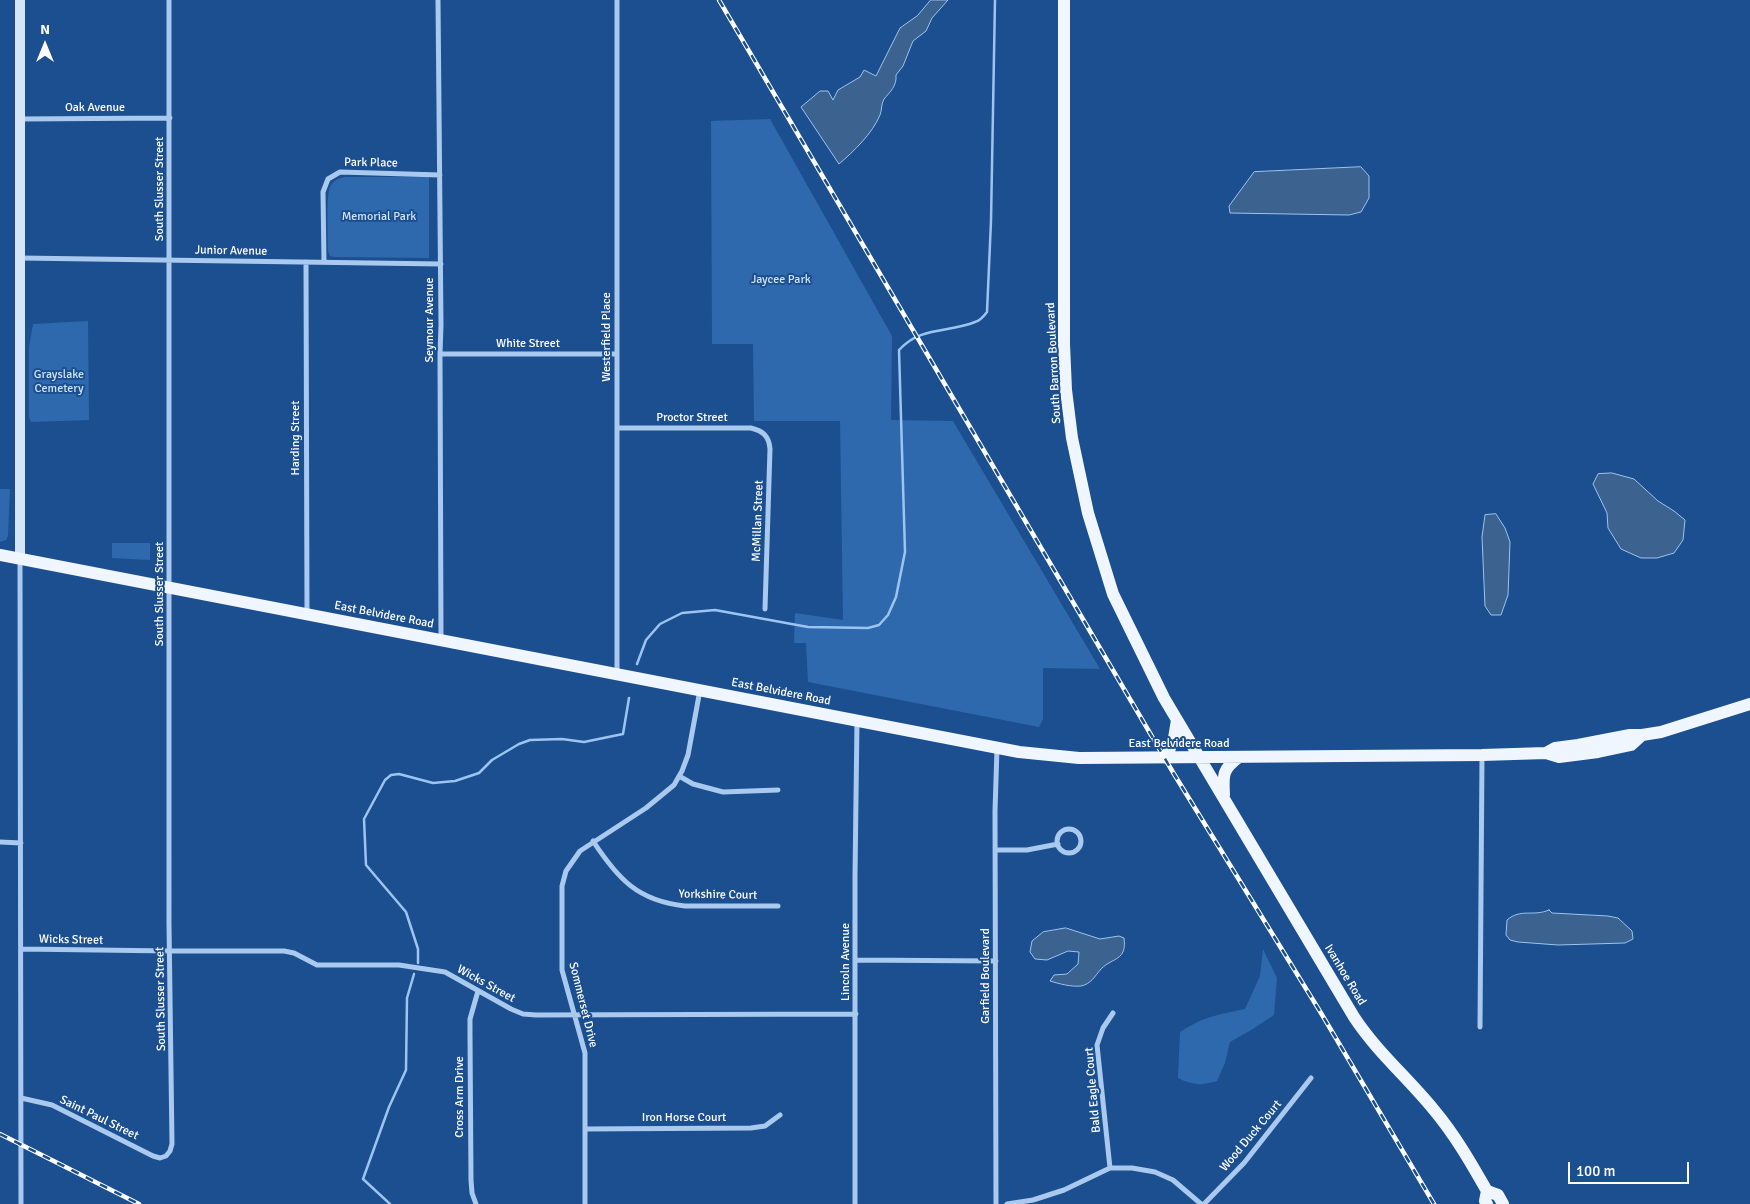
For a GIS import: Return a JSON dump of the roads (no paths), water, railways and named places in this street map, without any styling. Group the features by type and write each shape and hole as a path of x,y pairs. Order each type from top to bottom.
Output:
{"main road":[{"name":"South Barron Boulevard","path":"1064,0 1064,344 1066,390 1072,438 1088,513 1113,594 1164,698 1200,757"},
{"name":"East Belvidere Road","path":"0,555 997,748 1079,758 1482,755 1546,752 1555,748 1630,735 1642,735 1687,724 1750,704"},
{"path":"1166,758 1174,738 1177,720"},
{"name":"Ivanhoe Road","path":"1200,757 1361,1028 1428,1102 1458,1142 1488,1191 1498,1194 1503,1204"},
{"path":"1224,798 1223,776 1230,763 1238,757"},
{"path":"1487,1204 1485,1201 1488,1191"}],"street":[{"path":"20,0 21,1204"},
{"name":"South Slusser Street","path":"138,1148 160,1158 166,1156 172,1144 169,0"},
{"name":"Seymour Avenue","path":"438,0 441,264 441,640"},
{"name":"Westerfield Place","path":"617,0 617,674"},
{"name":"Oak Avenue","path":"20,119 170,118"},
{"name":"Park Place","path":"324,262 323,192 328,180 340,172 440,175"},
{"name":"Junior Avenue","path":"20,258 441,264"},
{"name":"Harding Street","path":"306,262 306,614"},
{"name":"White Street","path":"440,354 617,354"},
{"name":"Proctor Street","path":"617,428 751,428 766,434"},
{"name":"McMillan Street","path":"765,609 770,449 770,441 766,434"},
{"name":"Sommerset Drive","path":"586,1204 585,1053 562,970 562,886 566,871 580,851 662,797 674,785 688,755 700,690"},
{"name":"Lincoln Avenue","path":"855,1204 857,720"},
{"name":"Garfield Boulevard","path":"996,1204 995,850 997,748"},
{"path":"1480,1027 1482,755"},
{"path":"679,776 694,784 723,792 778,790"},
{"path":"1063,830 1075,830 1080,836 1081,843 1075,852 1065,852 1058,844 1058,836 1063,830"},
{"name":"Yorkshire Court","path":"593,841 610,867 621,879 655,900 685,906 778,906"},
{"path":"0,842 21,843"},
{"path":"995,850 1027,850 1058,844"},
{"name":"Wicks Street","path":"21,949 284,950 317,965 399,965 445,972 523,1014 856,1014"},
{"path":"856,960 996,961"},
{"name":"Cross Arm Drive","path":"476,1204 472,1193 471,1180 470,1018 478,991"},
{"name":"Bald Eagle Court","path":"1110,1168 1097,1045 1103,1028 1113,1013"},
{"name":"Wood Duck Court","path":"1203,1204 1244,1163 1311,1078"},
{"name":"Saint Paul Street","path":"21,1098 52,1105 138,1148"},
{"name":"Iron Horse Court","path":"585,1128 751,1128 765,1126 780,1115"},
{"path":"1007,1204 1033,1200 1064,1190 1110,1168 1132,1168 1155,1172 1173,1180 1203,1204"}],"waterway":[{"path":"637,664 646,640 660,624 682,613 715,610 808,627 868,628 879,625 888,615 896,597 905,552 899,350 916,337 977,321 987,312 991,221 995,0"},
{"path":"418,963 418,949 406,912 366,865 364,819 385,780 391,775 399,774 433,783 455,781 479,773 492,760 519,744 530,740 562,739 584,742 623,734 629,698"},
{"path":"390,1204 363,1179 389,1107 406,1070 407,998 414,974"}],"railway":[{"path":"719,0 1174,774 1321,1013 1434,1204"},
{"path":"0,1134 139,1204"}],"park label":[{"name":"Memorial Park","path":"379,217"},
{"name":"Jaycee Park","path":"781,280"},
{"name":"Grayslake Cemetery","path":"59,382"}]}
